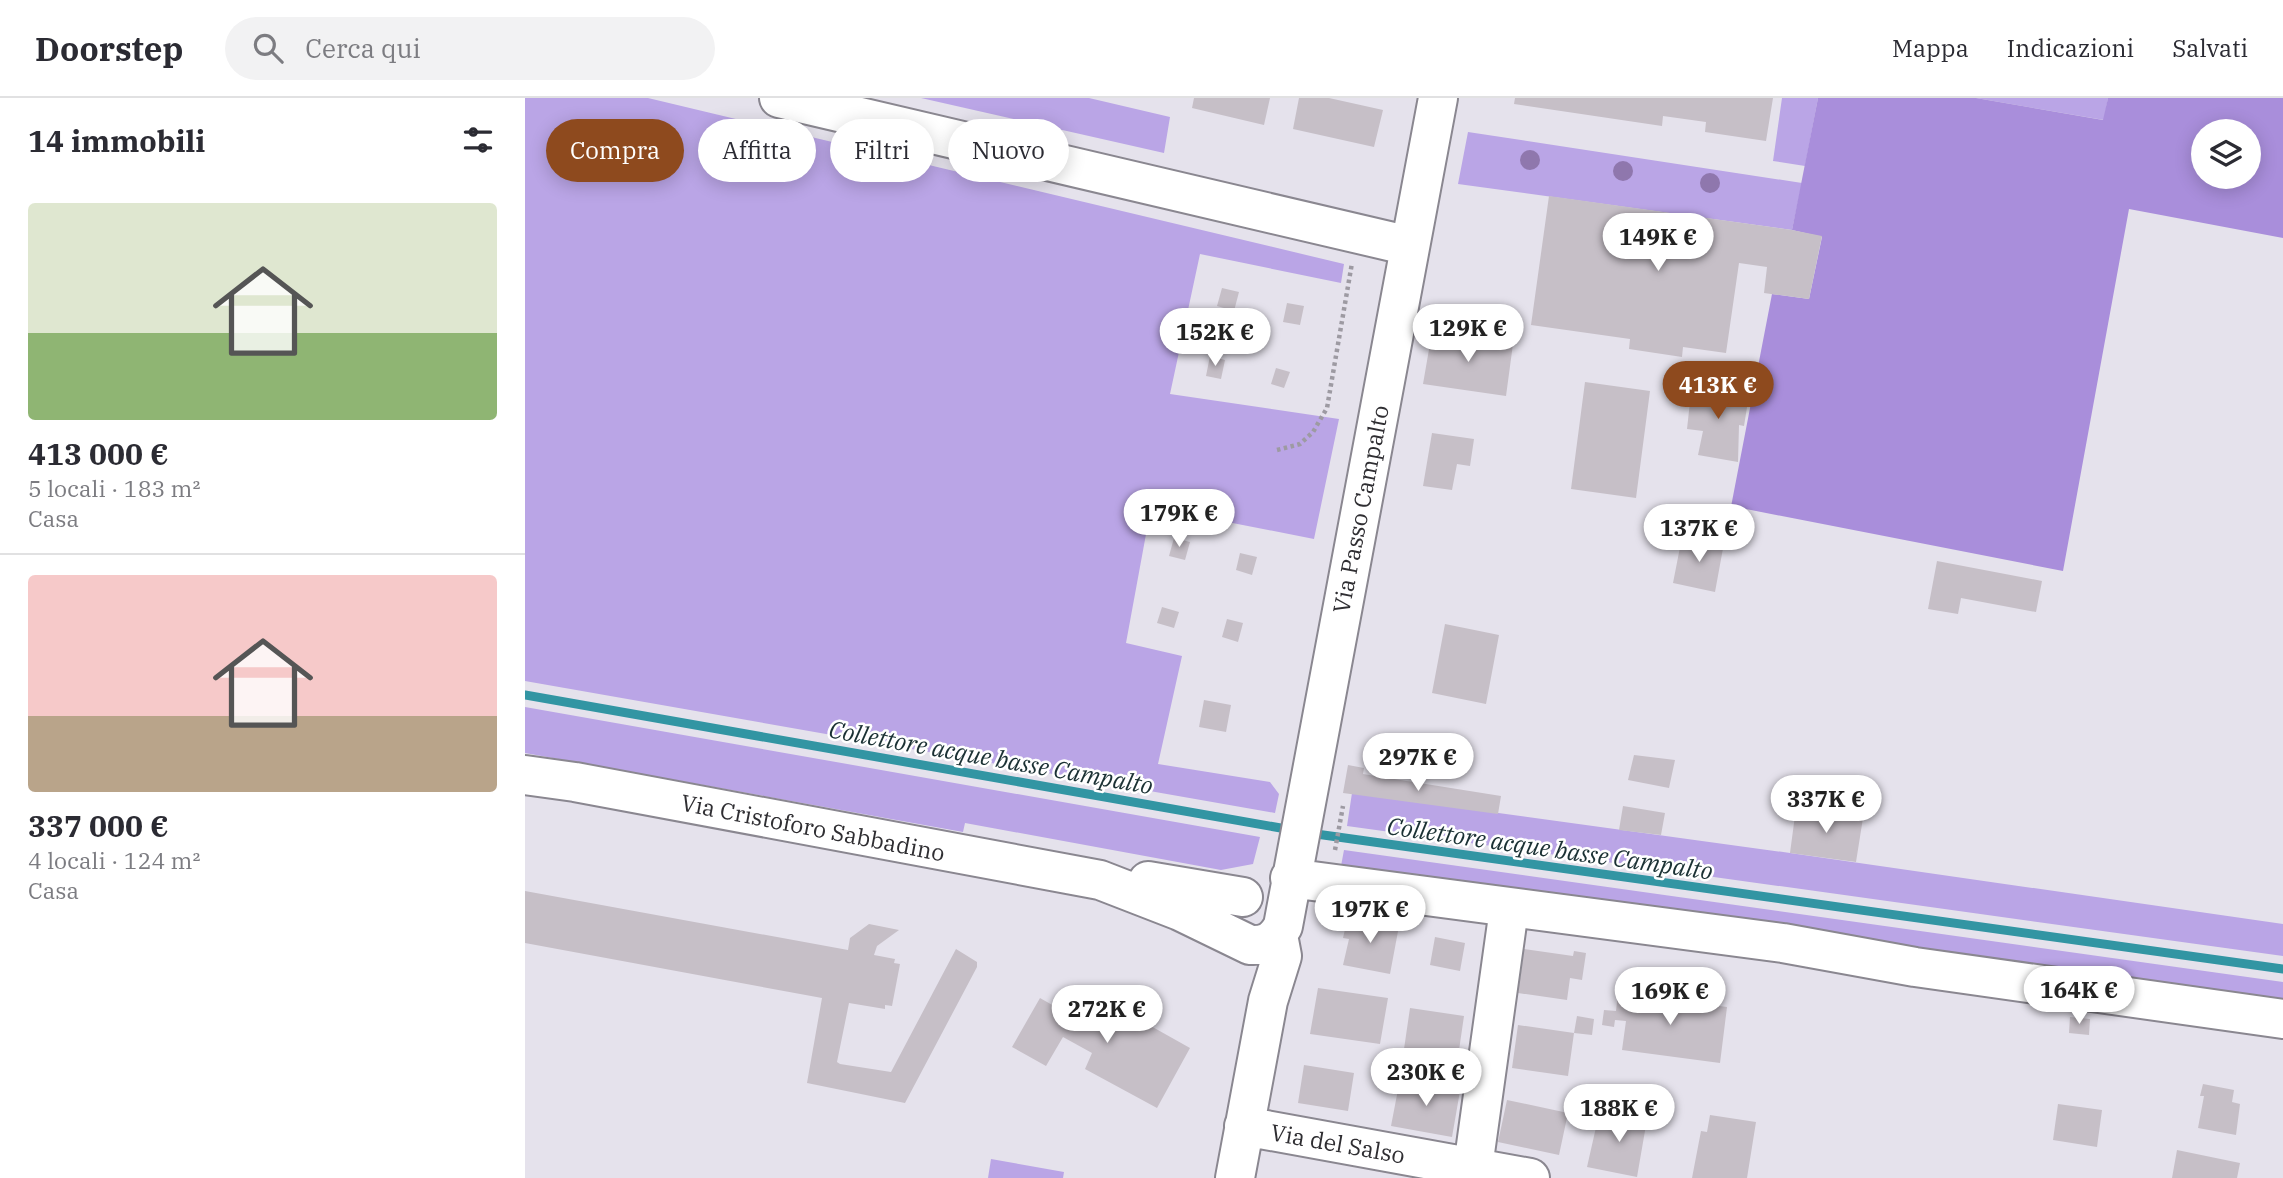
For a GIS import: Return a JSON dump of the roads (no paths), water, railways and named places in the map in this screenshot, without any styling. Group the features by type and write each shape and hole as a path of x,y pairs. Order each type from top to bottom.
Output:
{"street":[{"path":"779,98 1410,246"},
{"name":"Via Passo Campalto","path":"1235,1178 1268,1001 1282,956 1268,907 1305,800 1438,98"},
{"name":"Via Cristoforo Sabbadino","path":"525,775 1100,880 1126,877 1268,907 1509,909 1783,943 1915,967 2283,1019"},
{"path":"525,802 575,782"},
{"path":"1473,1167 1509,909"},
{"name":"Via del Salso","path":"1244,1126 1530,1178"}],"waterway":[{"name":"Collettore acque basse Campalto","path":"525,695 1292,830"},
{"name":"Collettore acque basse Campalto","path":"1309,833 2283,969"}]}
